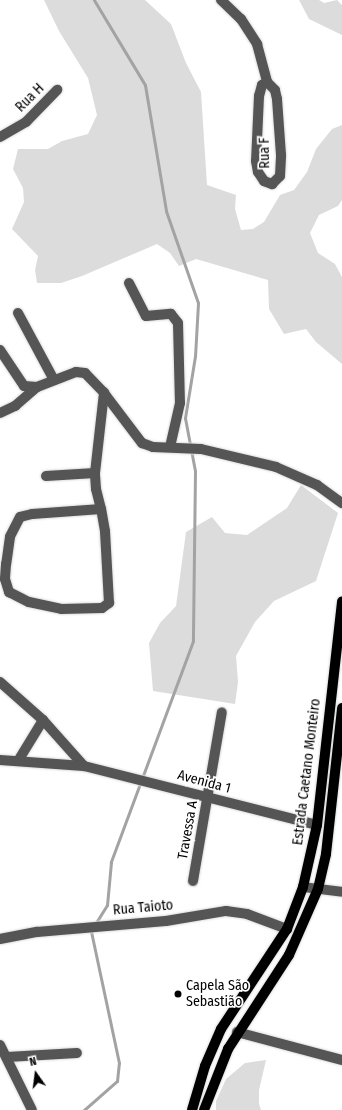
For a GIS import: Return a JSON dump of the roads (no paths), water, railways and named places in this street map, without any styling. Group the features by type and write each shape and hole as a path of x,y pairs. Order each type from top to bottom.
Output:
{"main road":[{"name":"Estrada Caetano Monteiro","path":"192,1110 205,1066 221,1029 287,929 303,887 317,825 342,601"},
{"name":"Estrada Caetano Monteiro","path":"204,1110 237,1032 289,954 318,889 326,854 342,708"}],"street":[{"name":"Rua F","path":"221,0 241,19 257,44 267,82 271,84 276,94 281,155 280,176 272,184 264,181 258,172 256,161 259,96 262,85 267,82"},
{"name":"Rua H","path":"0,137 26,122 57,90"},
{"path":"129,283 146,316 171,314 178,323 180,403 170,447"},
{"path":"18,313 54,380"},
{"path":"0,350 24,386 37,387"},
{"path":"0,413 15,406 37,387 76,372 85,373 104,393 142,443 202,449 276,467 316,485 342,503"},
{"path":"101,509 32,514 20,517 10,537 6,564 4,579 9,592 29,602 61,609 86,610 107,606 109,603 109,576 101,509 96,489 95,473 104,393"},
{"path":"46,476 95,473"},
{"path":"0,682 43,720 84,766"},
{"name":"Travessa A","path":"193,881 222,712"},
{"path":"18,760 43,720"},
{"name":"Avenida 1","path":"0,760 18,760 84,766 158,783 208,798 317,825"},
{"path":"303,887 342,892"},
{"name":"Rua Taioto","path":"0,939 37,932 166,921 226,912 247,914 287,929"},
{"path":"237,1032 342,1060"},
{"path":"0,1045 32,1110"},
{"path":"6,1057 76,1053"}],"waterway":[{"path":"94,0 145,85 166,211 198,303 195,356 185,418 195,471 193,641 111,862 107,905 95,924"},
{"path":"84,1110 117,1081 119,1063 91,931"}],"place":[{"name":"Capela São Sebastião","path":"178,994"}]}
